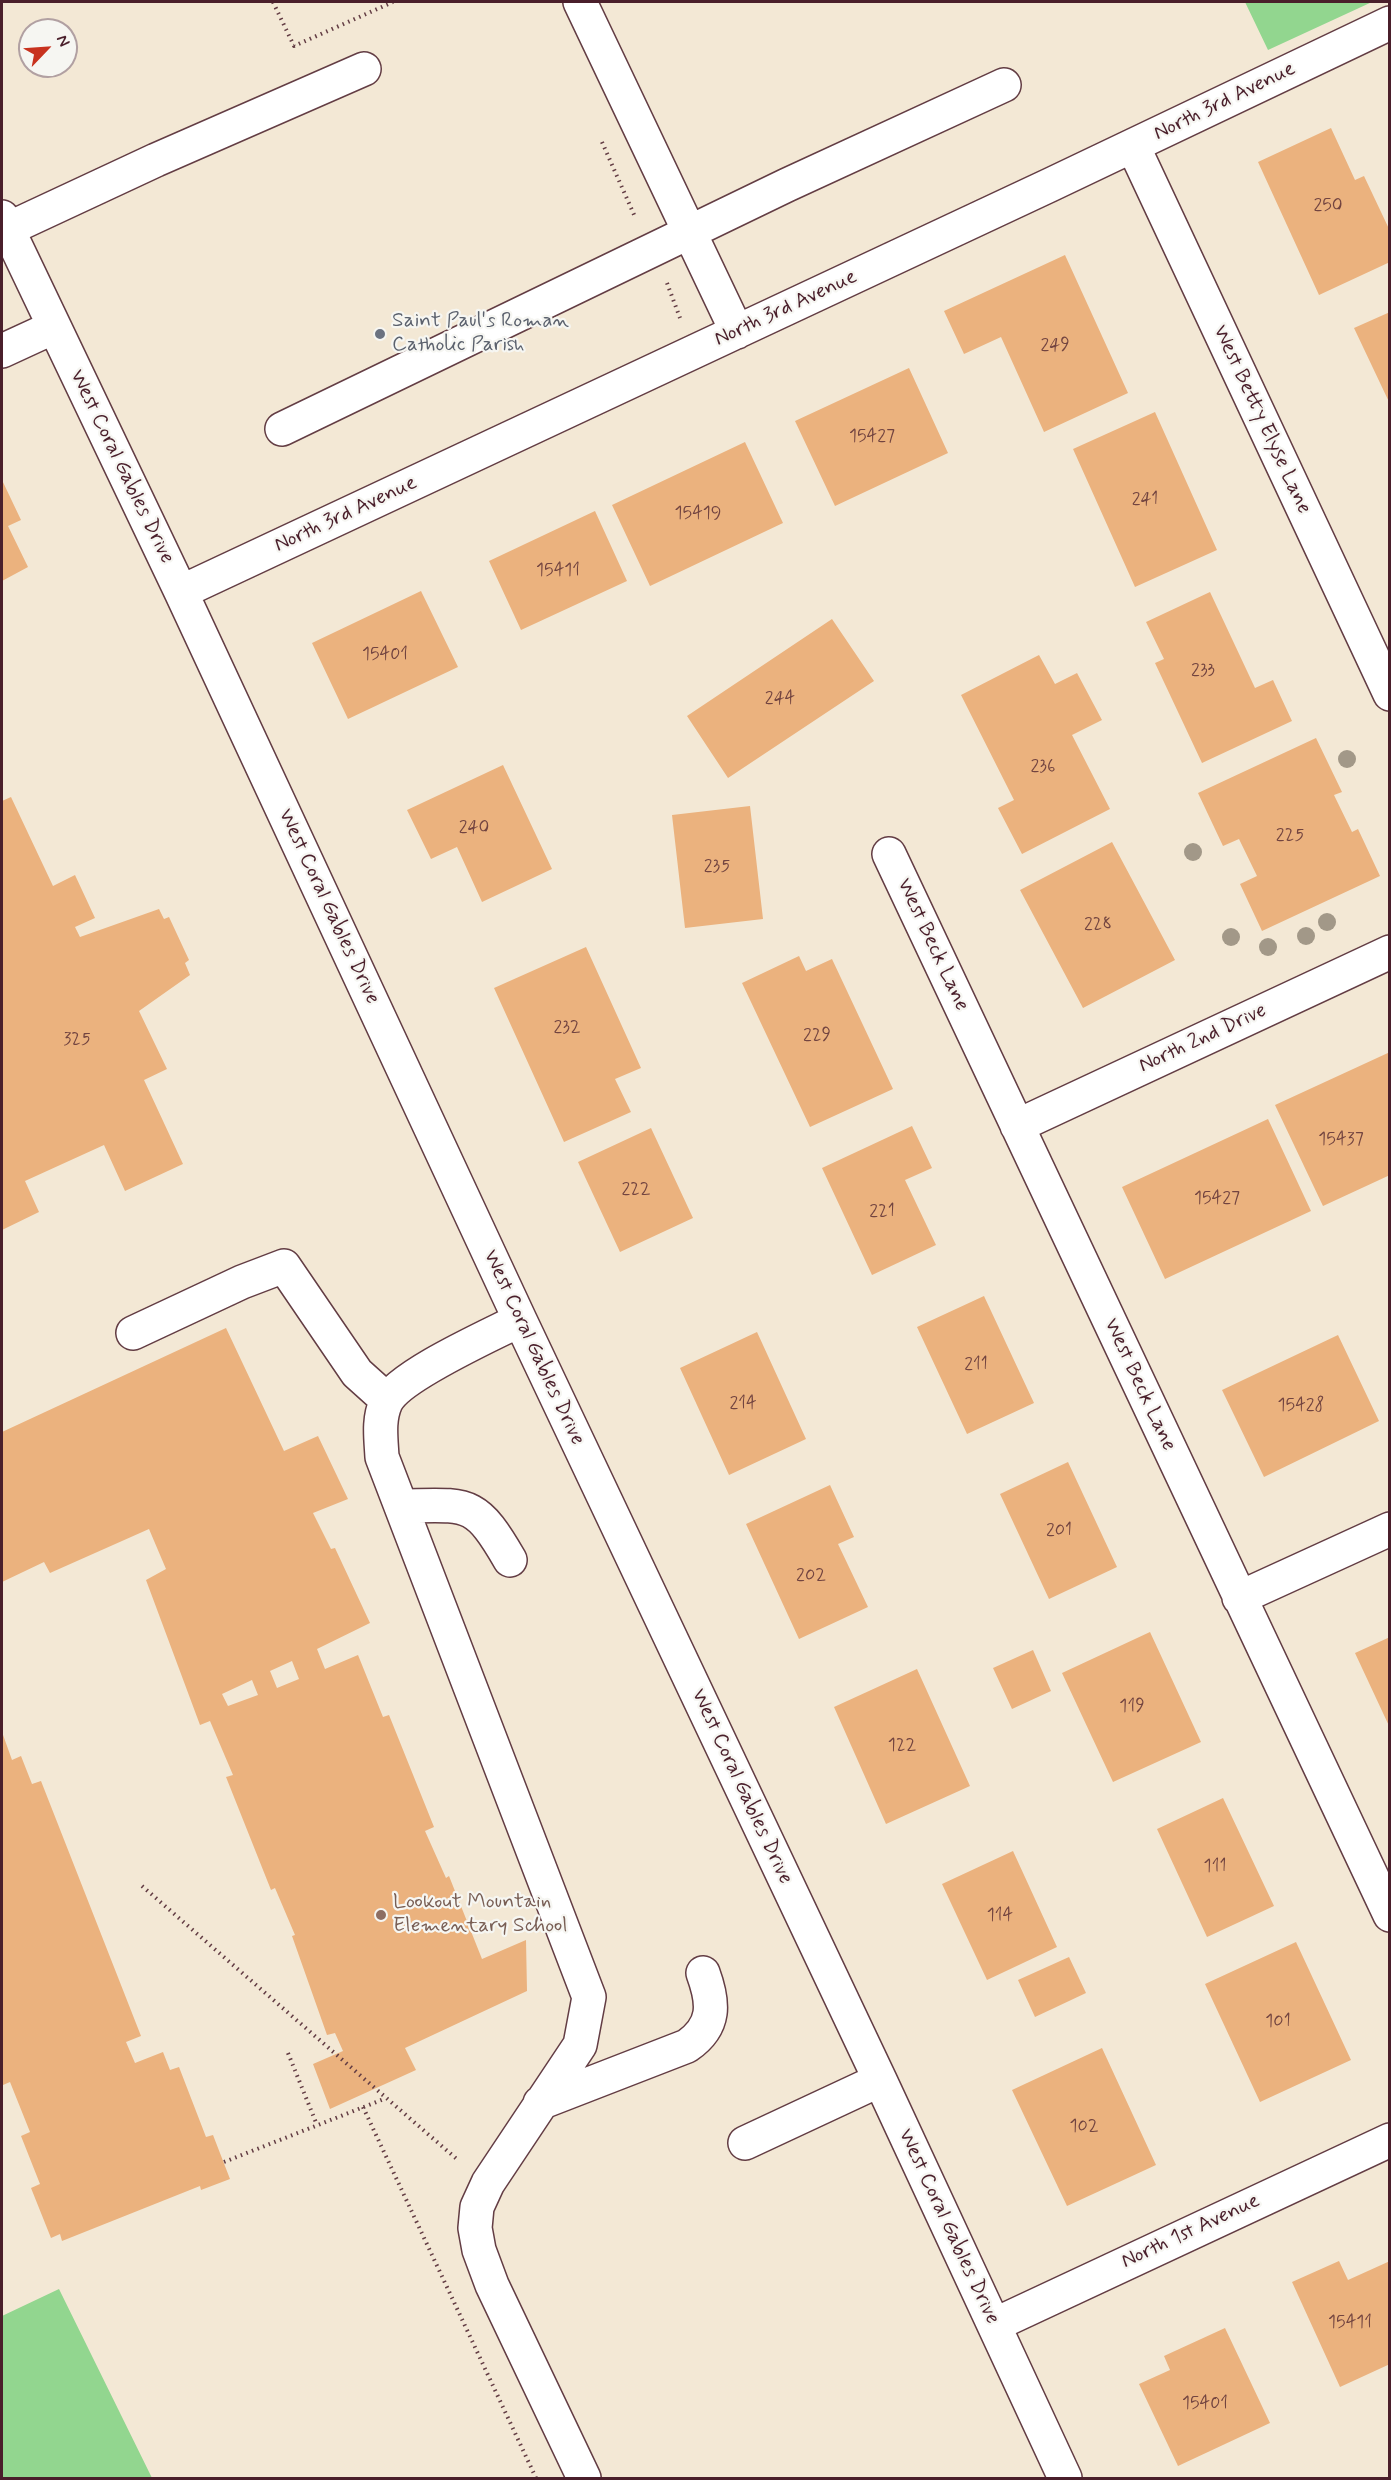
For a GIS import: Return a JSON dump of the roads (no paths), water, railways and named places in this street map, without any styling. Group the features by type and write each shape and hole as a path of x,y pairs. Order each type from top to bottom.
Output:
{"street":[{"path":"580,2 736,332"},
{"name":"North 3rd Avenue","path":"181,592 1133,146 1389,23"},
{"path":"4,223 156,160 364,69"},
{"path":"282,429 690,234 787,185 1004,86"},
{"name":"West Betty Elyse Lane","path":"1133,146 1389,694"},
{"name":"West Coral Gables Drive","path":"4,223 181,592 520,1320 880,2080 1065,2478"},
{"path":"2,351 54,327"},
{"name":"West Beck Lane","path":"889,854 1389,1916"},
{"name":"North 2nd Drive","path":"1017,1126 1389,952"},
{"path":"133,1332 242,1282 284,1266 357,1373 387,1400"},
{"path":"520,1320 427,1368 387,1400 380,1422 382,1457 589,1997 580,2045 488,2183 477,2207 476,2228 479,2250 492,2285 584,2478"},
{"path":"401,1506 461,1507 476,1512 492,1529 510,1560"},
{"path":"1239,1598 1389,1528"},
{"path":"540,2103 687,2046 701,2036 709,2018 712,1996 703,1972"},
{"path":"745,2143 880,2080"},
{"name":"North 1st Avenue","path":"994,2325 1389,2140"}],"place":[{"name":"Saint Paul's Roman Catholic Parish","path":"380,334"},
{"name":"Lookout Mountain Elementary School","path":"381,1915"}]}
